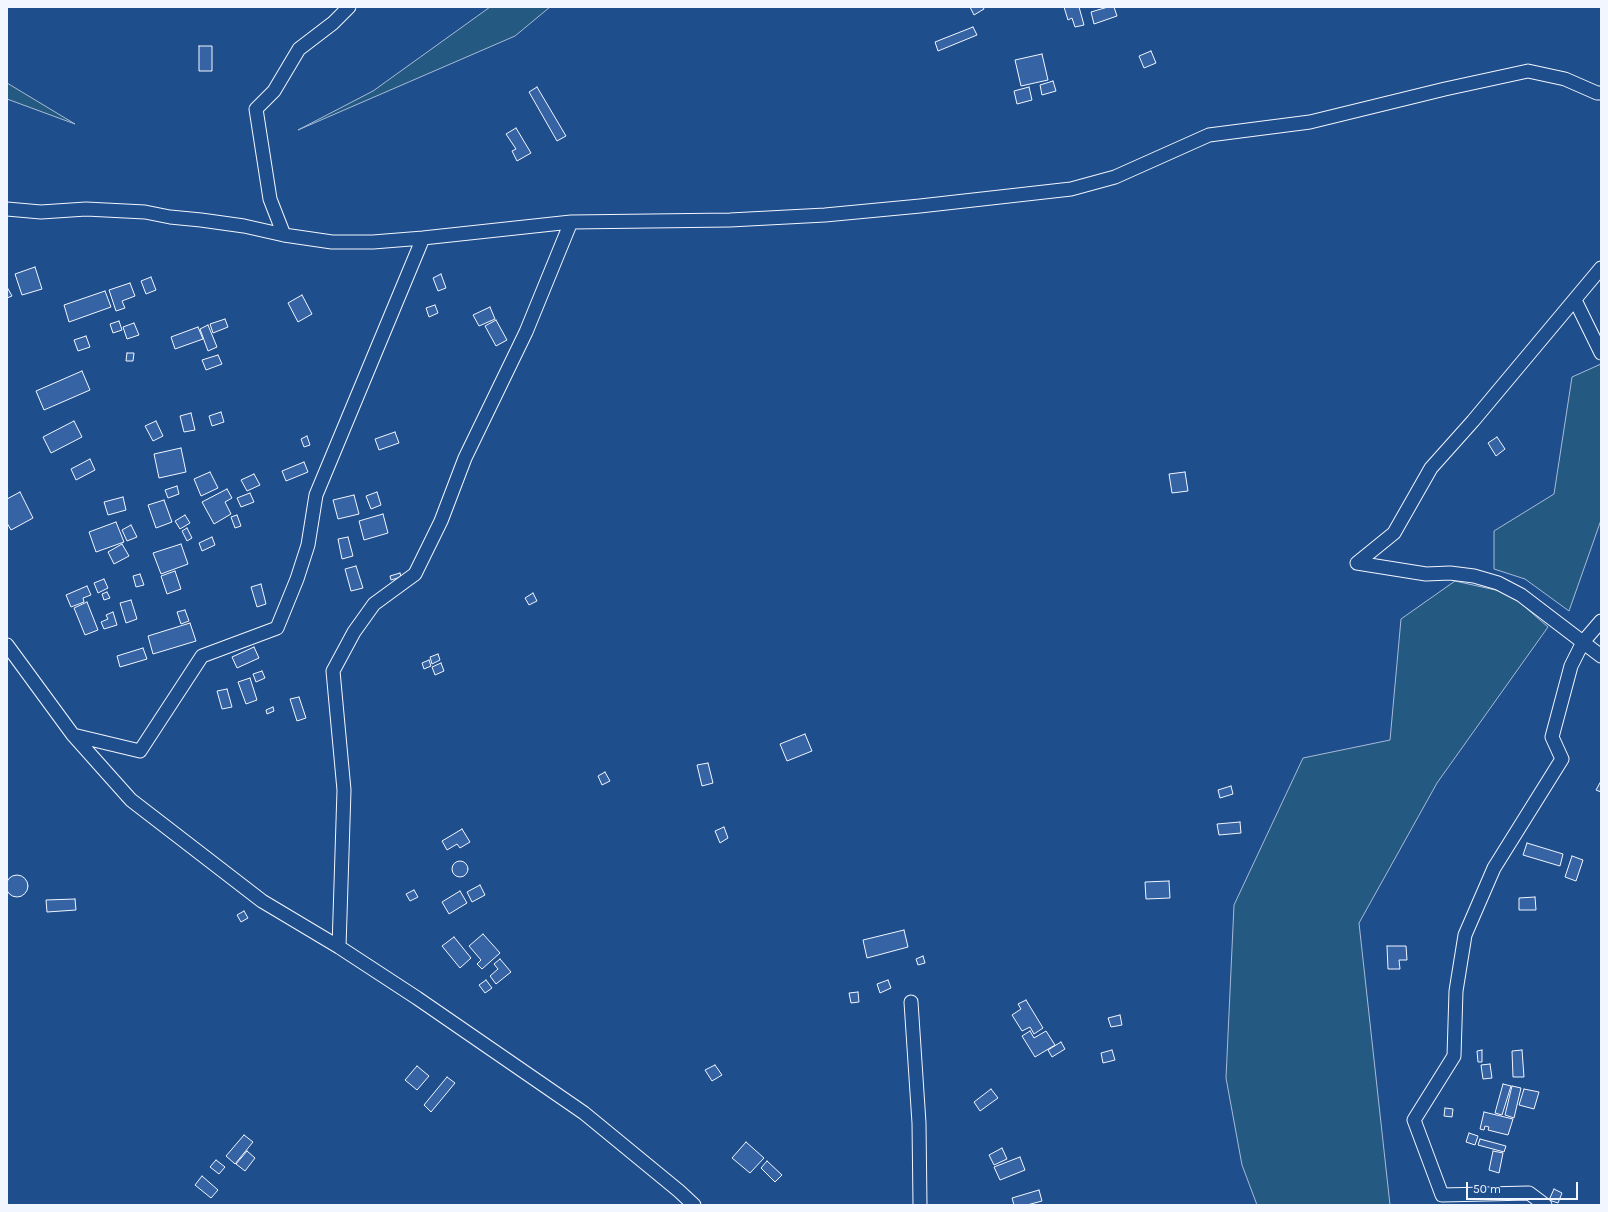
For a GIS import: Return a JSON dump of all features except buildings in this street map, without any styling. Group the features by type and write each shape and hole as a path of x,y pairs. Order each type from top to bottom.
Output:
{"street":[{"path":"284,235 270,199 256,109 274,91 299,50 333,23 349,7"},
{"path":"7,209 41,212 86,209 146,212 170,217 244,226 284,235 332,242 373,242 423,238 571,222 730,220 825,215 928,206 1071,189 1115,177 1209,135 1310,122 1445,89 1528,71 1565,80 1597,93 1601,93"},
{"path":"340,948 344,790 333,671 354,632 374,604 415,574 441,521 465,458 526,332 571,222"},
{"path":"73,735 140,751 202,656 278,628 297,579 308,545 316,495 423,238"},
{"path":"1601,268 1473,421 1431,468 1394,533 1357,563 1426,574 1474,576 1498,583 1521,595 1601,656"},
{"path":"1575,300 1601,353"},
{"path":"1545,1205 1529,1193 1442,1194 1414,1120 1454,1056 1456,991 1465,935 1494,868 1562,759 1552,737 1571,666 1583,642 1601,621"},
{"path":"7,645 73,735 131,800 262,901 340,948 417,998 584,1113 694,1205"},
{"path":"911,1002 919,1123 920,1205"}],"shaded area":[{"path":"490,7 550,7 515,36 298,130 373,91"},
{"path":"7,83 75,124 7,99"},
{"path":"1601,364 1601,520 1569,611 1525,579 1494,569 1494,531 1554,494 1572,377"},
{"path":"1455,581 1509,593 1548,627 1437,783 1359,923 1390,1205 1257,1205 1242,1165 1226,1078 1234,905 1303,758 1390,740 1401,619"}]}
